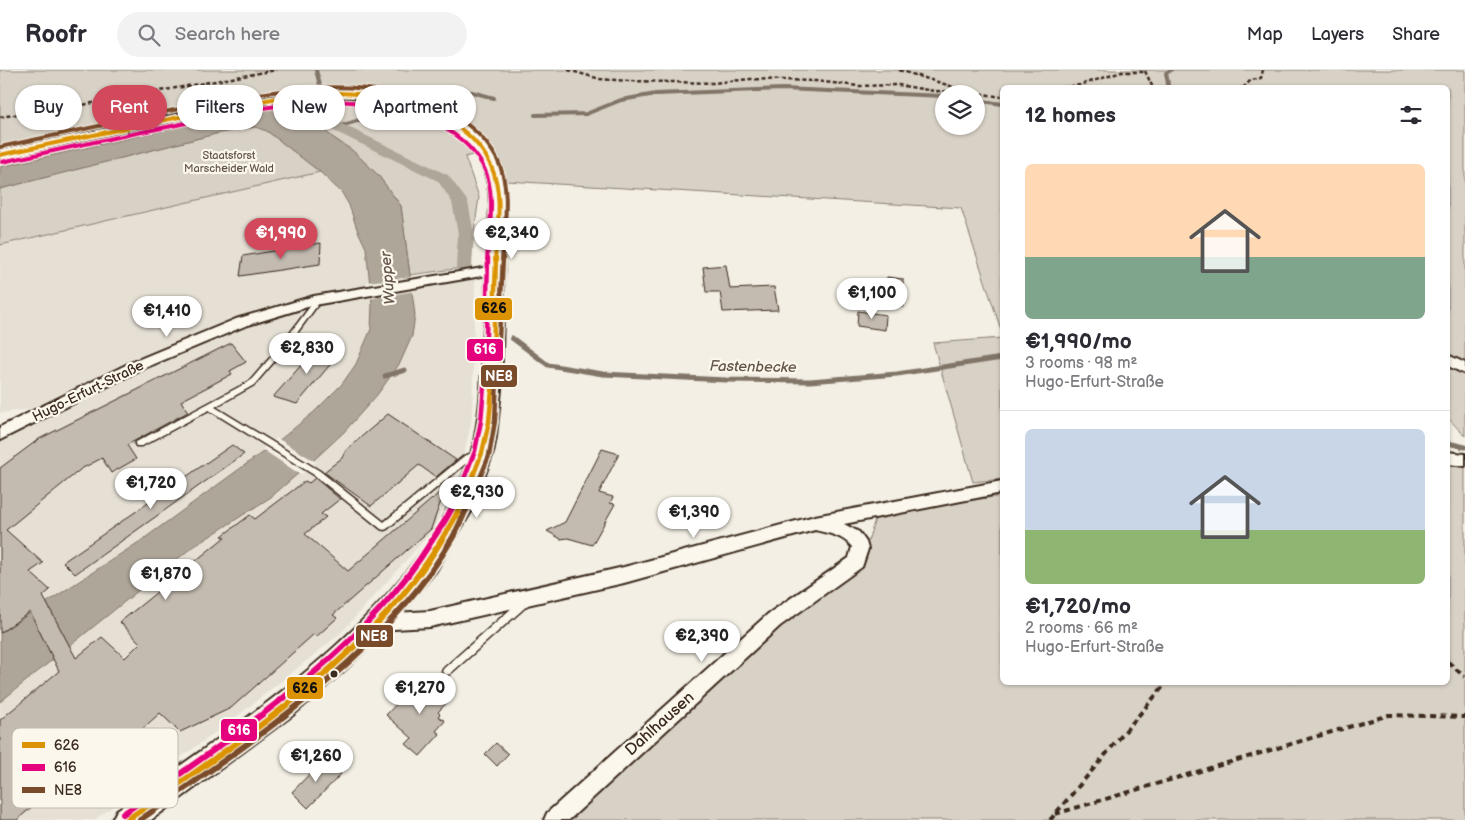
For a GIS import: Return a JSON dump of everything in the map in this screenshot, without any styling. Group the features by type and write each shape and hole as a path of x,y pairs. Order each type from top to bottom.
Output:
{"main road":[{"path":"0,155 148,122 280,98 336,93 358,94 400,101 431,113 458,128 475,142 487,156 495,174 498,192 490,410 482,453 464,504 445,539 424,568 383,616 357,642 300,692 178,782"},
{"path":"127,820 143,808"}],"street":[{"name":"Hugo-Erfurt-Straße","path":"0,434 81,393 214,332 319,299 495,270"},
{"path":"1450,361 1465,369"},
{"path":"1450,458 1465,460"},
{"path":"383,616 394,621 430,619 624,575 815,523 1000,487"},
{"name":"Dahlhausen","path":"554,820 774,620 856,562 860,548 857,540 848,533 815,523"}],"lane":[{"path":"139,444 252,383 284,346 319,299"},
{"path":"209,407 317,473 384,527 468,458 482,453"},
{"path":"446,671 532,596"}],"path":[{"path":"0,117 82,105 276,70"},
{"path":"568,70 600,78 629,81 713,83 750,79 816,81 846,86 898,85 935,91"},
{"path":"899,70 947,85"},
{"path":"1246,85 1250,80 1261,78 1263,72 1268,70"},
{"path":"1080,85 1122,72 1145,71 1152,85"},
{"path":"985,94 1000,95"},
{"path":"1450,664 1465,677"},
{"path":"1050,820 1164,685"},
{"path":"1055,814 1389,715 1465,717"}],"shaded area":[{"path":"320,172 342,193 349,205 366,248 371,295 475,279 472,418 461,468 432,531 340,634 235,718 178,759 178,728 12,728 12,808 111,808 94,820 0,820 0,434 46,407 0,413 0,245"}],"green space":[{"path":"0,70 1465,70 1465,436 1450,420 1450,85 1000,85 1000,327 961,208 506,181 491,150 465,157 479,197 469,267 410,275 401,206 378,175 353,151 324,130 345,130 345,85 273,85 273,106 263,108 263,85 177,85 177,118 167,120 167,85 92,85 92,130 121,130 0,156"},
{"name":"Staatsforst Marscheider Wald","path":"238,130 267,131 320,172 0,245 0,189 219,133"},
{"path":"1000,338 1000,479 973,482 933,343"},
{"path":"1450,458 1465,460 1465,820 557,820 775,623 861,563 877,513 1000,496 1000,685 1450,685"}],"water":[{"name":"Wupper","path":"273,106 273,130 324,130 353,151 378,175 401,206 415,315 412,336 400,363 377,395 344,432 315,459 271,497 190,549 0,702 0,633 142,540 282,438 314,412 342,384 356,364 371,329 372,304 366,248 349,205 342,193 320,172 263,130 263,108"},
{"path":"177,128 177,130 237,130 0,189 0,167"}],"pier":[{"path":"412,277 414,291 368,299 367,282"},
{"path":"277,438 316,462 301,475 262,449"}],"building":[{"path":"321,243 320,264 240,276 243,256"},
{"path":"726,265 730,289 774,287 778,310 723,312 720,292 706,292 703,267"},
{"path":"887,277 903,279 903,307 886,305"},
{"path":"858,311 886,315 885,330 857,326"},
{"path":"231,343 246,362 230,371 232,374 181,401 188,412 127,445 136,459 111,473 102,458 81,469 6,530 43,563 30,572 50,590 43,596 76,658 102,637 125,658 140,643 120,622 225,537 222,536 250,515 255,519 305,481 309,483 315,478 340,499 321,514 326,517 305,534 348,571 446,487 431,529 333,615 337,618 316,637 314,634 231,708 180,732 178,728 160,713 143,728 12,728 12,808 30,808 17,820 0,820 0,720 59,671 30,612 0,633 0,468 39,439"},
{"path":"319,345 338,350 330,359 334,360 297,404 273,397"},
{"path":"388,414 456,460 436,477 419,465 371,506 324,472 342,458 346,450"},
{"path":"232,445 244,454 75,574 63,562"},
{"path":"602,449 619,454 599,493 613,497 610,503 615,504 592,545 568,538 561,539 547,531 565,522"},
{"path":"422,677 449,700 438,712 440,714 438,716 445,721 436,731 440,734 420,756 406,744 412,738 386,715"},
{"path":"496,743 508,754 497,766 485,754"},
{"path":"324,759 341,774 308,808 292,792"}],"waterway":[{"path":"316,70 320,85"},
{"path":"1168,85 1166,73 1171,70"},
{"path":"535,115 586,114 621,100 656,94 783,89 935,96"},
{"path":"476,93 494,98"},
{"path":"985,101 1000,104"},
{"path":"345,125 355,122"},
{"path":"343,130 443,178 460,202 466,234 464,267"},
{"name":"Fastenbecke","path":"512,338 548,365 603,374 726,380 810,381 897,374 1000,358"},
{"name":"Fastenbecke","path":"385,376 405,370"},
{"name":"Fastenbecke","path":"1450,443 1465,447"}],"transit line":[{"name":"NE8","path":"0,147 158,113 275,91 323,86 360,87 406,95 450,113 469,125 485,141 497,159 503,177 505,207 499,374 495,421 486,464 453,537 419,586 379,632 334,674 286,714 178,793"},
{"name":"626","path":"0,155 261,101 292,96 338,93 380,97 402,102 444,119 463,131 478,146 490,163 496,179 498,207 489,422 482,453 459,512 425,566 384,616 336,662 284,706 178,784"},
{"name":"616","path":"2,162 259,109 290,104 337,101 398,109 439,125 457,136 472,150 483,166 488,181 490,207 483,406 475,451 452,509 419,562 377,612 330,658 278,701 178,775"},
{"name":"616","path":"123,814 131,808"},
{"name":"626","path":"127,820 144,808"},
{"name":"NE8","path":"140,820 157,808"}]}
